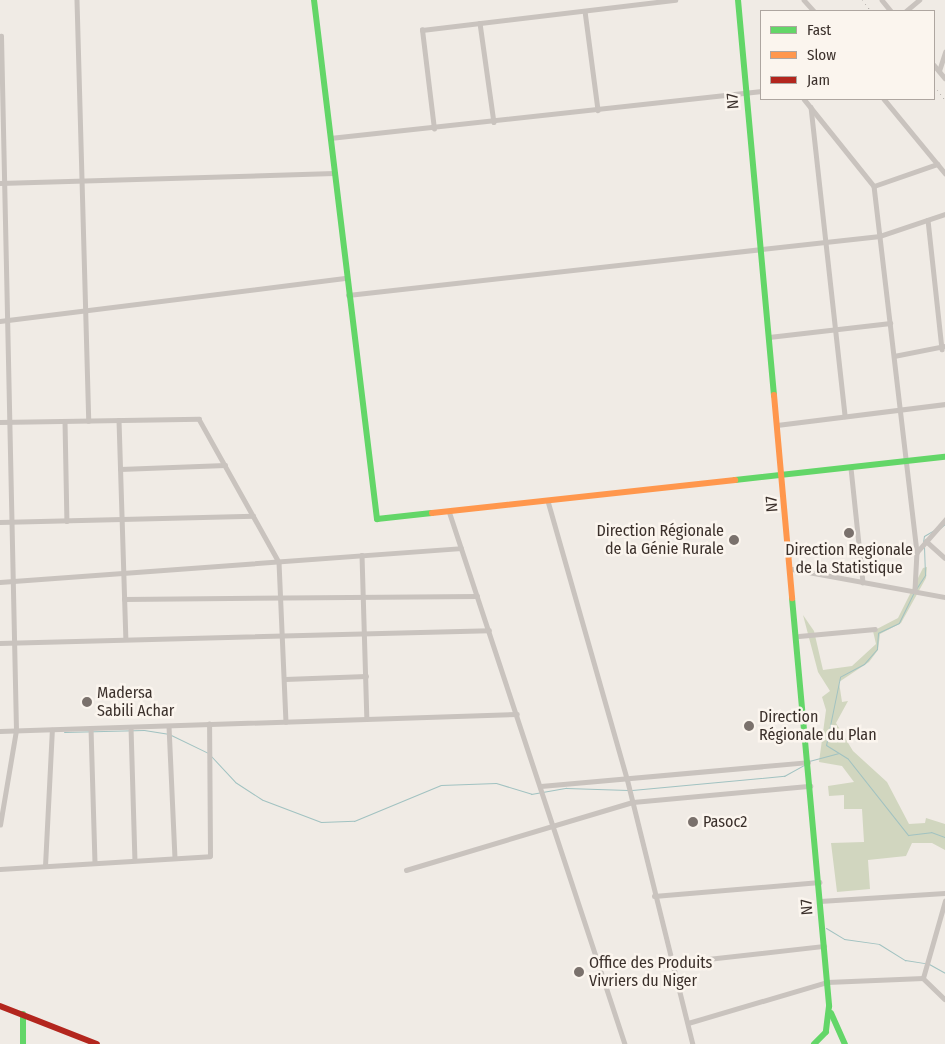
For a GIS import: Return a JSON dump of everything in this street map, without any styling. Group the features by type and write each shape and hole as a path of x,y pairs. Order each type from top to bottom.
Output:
{"main road":[{"path":"314,0 348,295 377,519 783,477 945,457"},
{"name":"N7","path":"738,0 792,569 829,1006"},
{"path":"825,1044 829,1006"},
{"path":"829,1006 841,1039"},
{"path":"1,1007 97,1044"},
{"path":"23,1014 23,1044"},
{"path":"825,1034 841,1039"},
{"path":"814,1044 825,1034"}],"street":[{"path":"76,0 89,420"},
{"path":"434,129 422,30 675,0"},
{"path":"804,0 813,10"},
{"path":"882,0 890,10"},
{"path":"907,10 919,0"},
{"path":"585,11 598,110"},
{"path":"480,23 494,122"},
{"path":"0,824 16,730 8,320 2,183 1,36"},
{"path":"938,71 945,52"},
{"path":"935,66 945,78"},
{"path":"330,138 434,129 760,91"},
{"path":"805,100 874,186 917,552 915,591"},
{"path":"885,100 945,174"},
{"path":"811,108 845,416"},
{"path":"874,186 937,164"},
{"path":"2,183 334,173"},
{"path":"348,295 880,236 945,214"},
{"path":"894,356 944,348 928,220"},
{"path":"0,322 346,278"},
{"path":"769,338 890,323"},
{"path":"777,425 945,404"},
{"path":"0,422 199,419 279,562 286,722"},
{"path":"119,420 126,639"},
{"path":"65,421 68,521"},
{"path":"120,469 225,465"},
{"path":"851,468 863,582"},
{"path":"548,501 627,778 654,896 693,1044"},
{"path":"449,511 625,1044"},
{"path":"0,522 254,516"},
{"path":"917,552 945,520"},
{"path":"926,541 945,558"},
{"path":"0,582 461,548"},
{"path":"362,556 367,719"},
{"path":"792,569 945,597"},
{"path":"124,599 477,596"},
{"path":"798,636 875,629"},
{"path":"0,643 489,630"},
{"path":"285,679 366,676"},
{"path":"0,731 517,714"},
{"path":"0,869 210,856 209,724"},
{"path":"168,726 175,858"},
{"path":"131,727 135,860"},
{"path":"90,728 95,863"},
{"path":"45,866 52,730"},
{"path":"540,786 808,762"},
{"path":"406,870 553,824 633,802 810,786"},
{"path":"654,896 819,882"},
{"path":"820,902 945,893"},
{"path":"923,978 945,901"},
{"path":"672,963 824,946"},
{"path":"688,1023 827,982 923,978 945,998"}],"green space":[{"path":"927,567 926,578 901,623 880,634 878,650 869,662 839,682 842,702 848,701 836,723 853,751 887,782 909,824 925,823 926,818 945,824 945,850 932,843 912,843 906,856 868,860 870,889 837,892 831,843 864,842 862,809 844,809 844,795 829,796 828,786 854,782 842,766 819,762 826,710 822,697 830,691 818,672 803,615 814,631 823,670 852,666 876,644 873,631 898,618 923,568"}],"waterway":[{"path":"940,528 945,524"},
{"path":"923,542 924,536 934,530"},
{"path":"916,589 925,575 924,546"},
{"path":"914,592 899,623 878,633 877,649 864,664 840,677 826,745 848,759 908,835 931,832 945,837"},
{"path":"64,732 144,730 168,734"},
{"path":"171,735 208,753"},
{"path":"809,761 838,753"},
{"path":"211,756 235,782 263,800 321,822 354,821 441,785 496,783 531,794 566,788 628,790"},
{"path":"632,790 784,776 804,765"},
{"path":"826,928 844,939 879,944 905,960 925,963"},
{"path":"929,964 945,973"}],"railway":[{"path":"862,0 870,10"},
{"path":"935,87 945,100"}],"traffic: fast":[{"path":"314,0 377,519 432,513"},
{"path":"738,0 774,395"},
{"path":"735,480 945,457"},
{"path":"792,598 829,1006 826,1032 814,1044"},
{"path":"831,1013 845,1044"},
{"path":"23,1014 23,1044"}],"traffic: slow":[{"path":"774,395 792,598"},
{"path":"432,513 735,480"}],"traffic: jam":[{"path":"0,1006 97,1044"}],"place":[{"name":"Direction Regionale de la Statistique","path":"849,533"},
{"name":"Direction Régionale de la Génie Rurale","path":"734,540"},
{"name":"Madersa Sabili Achar","path":"87,702"},
{"name":"Direction Régionale du Plan","path":"749,726"},
{"name":"Pasoc2","path":"693,822"},
{"name":"Office des Produits Vivriers du Niger","path":"579,972"}]}
